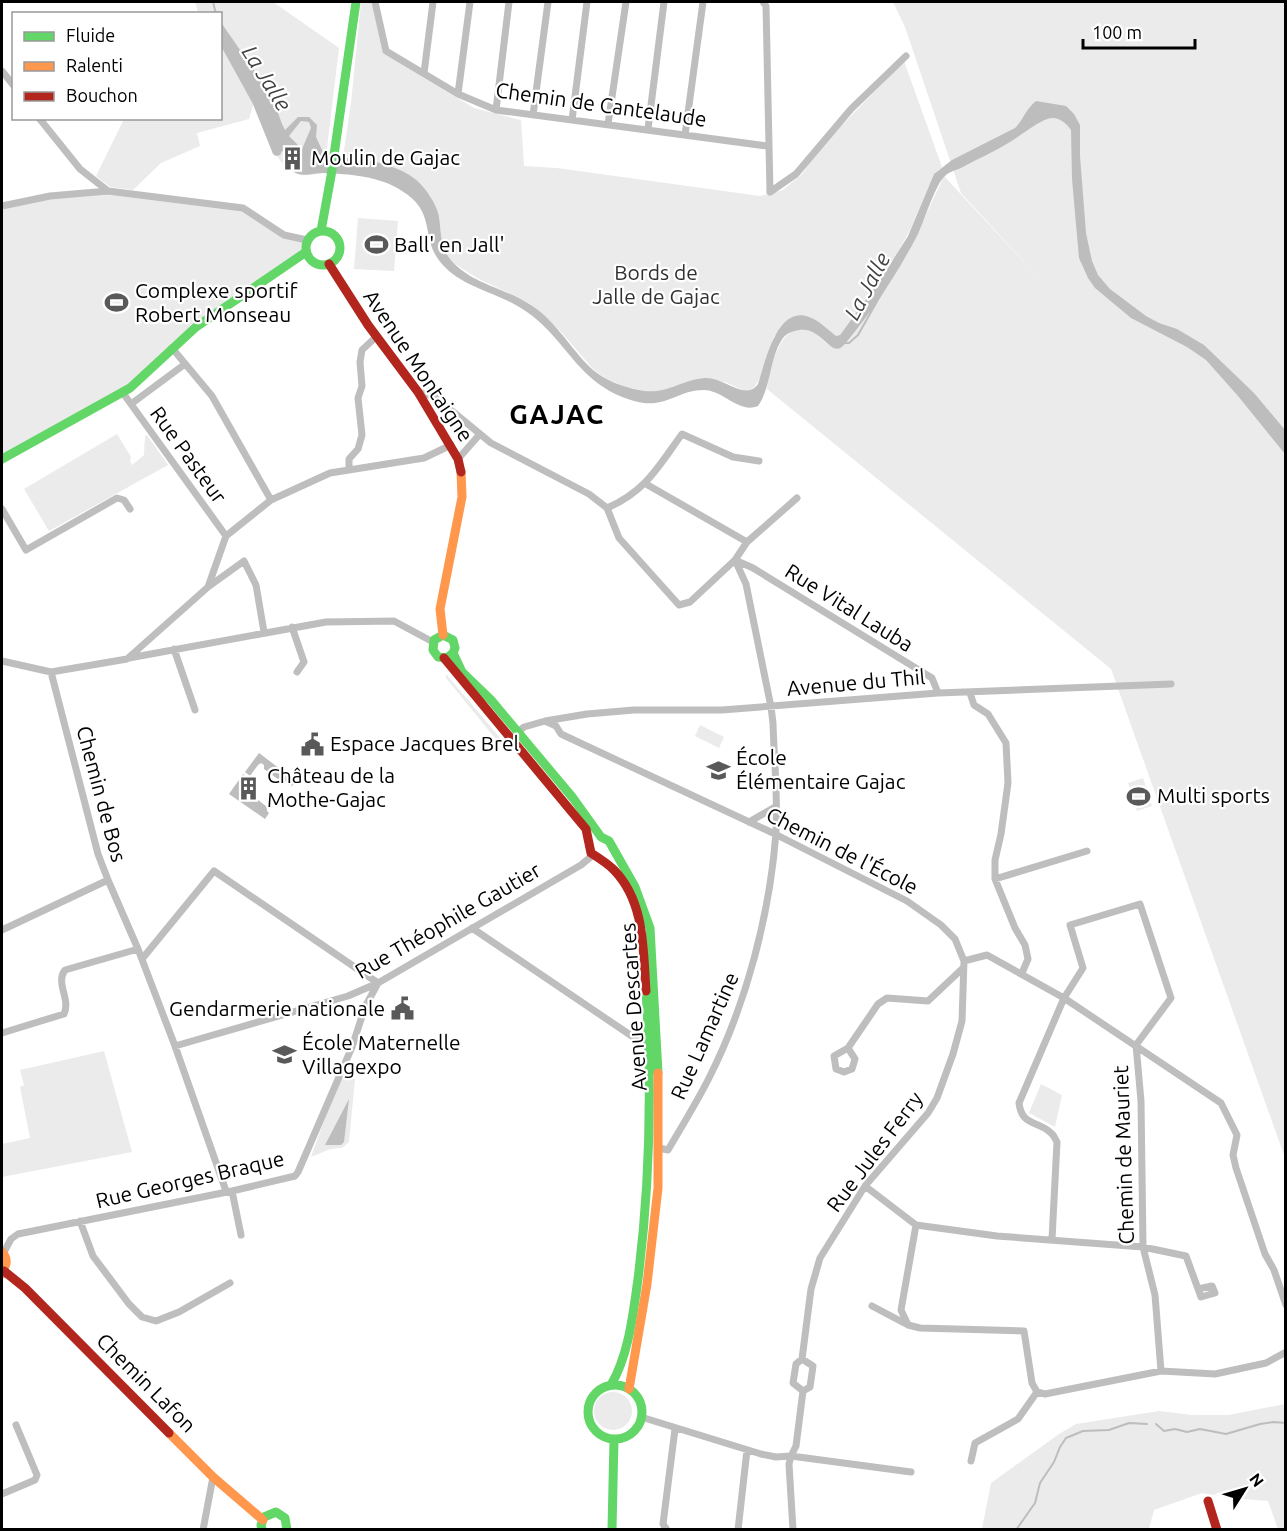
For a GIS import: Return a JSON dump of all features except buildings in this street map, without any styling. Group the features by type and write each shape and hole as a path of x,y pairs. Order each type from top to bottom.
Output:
{"main road":[{"path":"321,231 356,2"},
{"path":"321,231 333,234 339,244 338,256 329,264 322,265 309,259 306,252 307,240 316,232 321,231"},
{"path":"2,459 123,393 196,327 306,252"},
{"name":"Avenue Montaigne","path":"329,264 418,392 452,445 458,459 462,477 462,497 446,571 441,609 443,635"},
{"path":"443,635 448,636 454,642 453,653 444,658 434,653 432,646 443,635"},
{"name":"Avenue Descartes","path":"453,653 458,667 473,681 586,829 591,842 589,849 621,878 633,898 640,921 648,1047 649,1163 644,1232 633,1315 618,1373 611,1385 597,1391 591,1398 587,1415 597,1432 614,1439"},
{"name":"Avenue Descartes","path":"444,658 573,798 601,837 609,841 610,849 643,902 650,928 657,1041 658,1188 650,1260 629,1389"},
{"path":"591,842 596,837 601,837"},
{"path":"596,856 608,854 610,849"},
{"path":"2,1253 7,1264 3,1272"},
{"name":"Chemin Lafon","path":"3,1272 25,1288 262,1525"},
{"path":"611,1385 629,1389 639,1400 641,1417 634,1431 614,1439 612,1530"},
{"path":"1208,1501 1217,1530"},
{"path":"262,1525 271,1513 280,1514 286,1520 287,1530"}],"street":[{"name":"Chemin de Cantelaude","path":"375,2 386,51 458,94 496,110 767,146"},
{"path":"424,74 433,2"},
{"path":"458,94 470,2"},
{"path":"496,110 509,2"},
{"path":"534,115 548,2"},
{"path":"572,120 587,2"},
{"path":"608,124 626,2"},
{"path":"648,129 664,2"},
{"path":"685,135 703,2"},
{"path":"763,2 766,6 767,146 770,192 796,174 851,109 906,56"},
{"path":"2,71 10,77"},
{"path":"41,120 80,169 108,191"},
{"path":"2,206 50,196 108,191 243,208 284,235 307,240"},
{"path":"349,470 349,459 358,449 362,435 358,398 362,386 360,362 362,350 377,336"},
{"path":"172,348 212,396 272,500"},
{"path":"131,404 184,364"},
{"path":"418,392 435,396 480,434 501,448 589,494 607,508 619,538 679,605 690,602 735,560 747,542 797,498"},
{"name":"Rue Pasteur","path":"123,393 226,536"},
{"path":"458,459 480,434"},
{"path":"607,508 621,502 646,484 682,434 733,457 759,461"},
{"path":"208,587 226,536 272,500 330,473 424,458 452,445"},
{"path":"646,484 747,542"},
{"path":"2,509 26,550 117,498 124,500 130,509"},
{"name":"Rue Vital Lauba","path":"735,560 763,574 932,678 938,693"},
{"name":"Rue Lamartine","path":"659,1148 669,1150 709,1077 735,1018 763,922 776,834 771,707 746,584 735,560"},
{"path":"127,659 208,587 244,561 256,585 264,632"},
{"path":"2,661 51,672 326,622 394,621 434,642"},
{"path":"292,627 304,662 297,672"},
{"path":"174,649 195,710"},
{"name":"Chemin de Bos","path":"2,930 108,880 98,854 51,672"},
{"name":"Avenue du Thil","path":"545,721 634,710 722,710 938,693 1171,684"},
{"path":"970,693 974,705 988,714 1005,743 1008,783 1001,834 994,861 995,879 1015,928 1025,945 1028,959 1022,973"},
{"path":"515,735 524,727 545,721"},
{"name":"Chemin de l'École","path":"545,721 556,726 561,734 776,834 907,901 941,925 955,939 963,965"},
{"path":"749,822 775,807"},
{"path":"995,879 1087,851"},
{"name":"Rue Théophile Gautier","path":"175,1046 348,996 378,983 596,856"},
{"path":"141,959 214,871 378,983"},
{"path":"108,880 175,1046 229,1191 242,1235"},
{"path":"1052,1239 1057,1142 1051,1132 1028,1121 1020,1112 1019,1104 1064,998 1083,969 1070,925 1140,904 1171,998 1136,1045"},
{"path":"472,928 648,1047"},
{"path":"2,1033 64,1014 67,1001 61,981 65,970 138,950"},
{"path":"848,1048 878,1004 887,998 928,1001 963,965 987,955 1022,973 1136,1045 1221,1103 1237,1135 1233,1155 1236,1168 1286,1305"},
{"name":"Rue Jules Ferry","path":"803,1391 793,1383 796,1364 802,1359 811,1289 817,1267 829,1242 865,1186 928,1113 937,1098 962,1021 963,965"},
{"name":"Rue Georges Braque","path":"2,1253 11,1239 18,1234 229,1191 286,1178 298,1173 352,1047 365,1007 378,983"},
{"name":"Chemin de Mauriet","path":"1136,1045 1141,1101 1143,1247 1155,1295 1161,1371"},
{"path":"865,1186 916,1225 997,1236 1143,1247 1186,1256 1198,1289"},
{"path":"80,1221 93,1256 129,1304 142,1317 156,1321 230,1282"},
{"path":"908,1325 901,1310 916,1225"},
{"path":"872,1306 908,1325 920,1328 1024,1331 1032,1383 1037,1392 1045,1394 1161,1371 1215,1374 1266,1363 1286,1352"},
{"name":"Rue Jules Ferry","path":"802,1359 813,1366 810,1387 803,1391"},
{"name":"Rue Jules Ferry","path":"793,1530 789,1464 796,1446 803,1391"},
{"path":"971,1461 975,1443 1018,1419 1037,1392"},
{"path":"641,1417 675,1429 776,1457 791,1456 911,1472"},
{"path":"2,1494 35,1480 37,1475 16,1425"},
{"path":"666,1530 663,1524 675,1429"},
{"path":"738,1530 747,1450"},
{"path":"203,1530 213,1477"}],"green space":[{"path":"195,2 273,2 339,48 324,173 300,175 284,165 265,135 253,105 249,119 197,133 200,146 161,163 133,190 110,187 96,176 124,120 222,120 222,12 198,12"},
{"name":"Bords de Jalle de Gajac","path":"361,2 373,2 386,55 474,108 521,120 524,166 557,168 760,196 783,190 802,174 820,148 904,61 942,167 934,174 910,230 896,255 840,335 836,336 812,318 774,336 761,376 747,392 725,382 696,380 664,391 651,392 626,387 605,378 593,369 562,333 536,308 477,278 455,264 441,243 437,210 432,199 413,177 381,164 343,157"},
{"path":"893,2 1285,2 1285,1158 1111,669 767,389 778,348 791,332 800,329 811,331 829,345 843,347 907,255 944,176 1046,286 961,193 905,27"},
{"name":"Complexe sportif Robert Monseau","path":"108,191 243,208 273,228 307,240 306,252 196,327 130,388 2,459 2,206"},
{"name":"Ball' en Jall'","path":"358,218 398,221 394,271 354,269"},
{"path":"117,434 131,457 132,465 144,455 145,436 147,435 168,465 49,531 24,489"},
{"path":"446,674 507,746 503,748 446,678"},
{"path":"700,725 724,737 719,748 695,736"},
{"path":"1143,778 1152,806 1137,811 1128,783"},
{"path":"104,1051 132,1152 2,1177 2,1144 30,1138 20,1087 24,1085 20,1070"},
{"path":"341,1073 355,1079 349,1142 342,1148 311,1157"},
{"path":"1041,1084 1062,1095 1055,1127 1029,1113"},
{"path":"613,1392 627,1397 632,1411 627,1425 613,1430 599,1425 594,1411 599,1397"},
{"path":"1285,1404 1285,1529 1278,1529 1268,1501 1202,1493 1154,1510 1149,1529 982,1529 991,1483 1076,1424 1159,1411 1193,1415 1228,1415"}],"shaded area":[{"path":"222,24 272,96 285,130 298,117 309,117 317,125 316,137 324,154 331,157 355,158 378,163 410,175 423,186 433,201 438,212 444,246 455,265 474,278 536,309 554,325 598,374 633,389 649,391 657,391 705,378 720,381 741,390 753,389 758,384 774,338 789,319 798,315 813,318 836,336 840,335 908,236 934,174 952,160 1015,128 1036,101 1066,106 1080,125 1086,233 1092,261 1098,275 1110,289 1146,316 1177,329 1204,345 1254,393 1285,430 1285,454 1206,360 1187,347 1131,318 1095,288 1088,278 1079,258 1072,179 1071,130 1058,119 1043,121 1004,146 945,176 902,262 875,305 845,344 840,348 835,348 807,330 790,332 778,346 763,398 758,406 751,408 704,390 654,403 645,403 614,393 599,384 585,372 552,334 524,310 450,272 435,254 420,208 402,191 384,182 364,177 323,173 304,175 293,171 297,161 282,151 280,155 273,154 253,104 222,48","holes":["301,121 309,122 311,128 302,149 289,136"]},
{"path":"259,753 296,781 292,786 264,769 261,763 250,776 245,772"},
{"path":"243,774 248,778 240,791 244,793 247,791 267,807 269,813 265,819 229,794"},
{"path":"349,1099 344,1142 341,1145 325,1145"}],"waterway":[{"name":"La Jalle","path":"213,2 216,12"},
{"name":"La Jalle","path":"843,343 849,343 858,335 888,282"},
{"path":"1016,1530 1035,1503 1040,1483 1066,1438 1083,1431 1109,1430 1129,1423 1147,1424"},
{"path":"1156,1424 1164,1431 1175,1429 1187,1432 1200,1429 1226,1434 1260,1424 1286,1423"}],"traffic: fast":[{"path":"321,231 356,2"},
{"path":"323,231 335,236 340,248 335,260 323,265 311,260 306,248 311,236 323,231"},
{"path":"2,459 130,388 196,327 306,252"},
{"path":"453,653 447,658 438,657 433,650 434,640 443,635 453,640 455,648 453,653 462,672 491,700 573,798 601,837 609,841 635,887 650,928 658,1073"},
{"path":"611,1385 622,1360 629,1334 642,1243 649,1135 646,991"},
{"path":"610,1385 620,1385 630,1389 638,1397 642,1412 638,1427 630,1435 620,1439 610,1439 600,1435 592,1427 588,1417 588,1407 592,1397 600,1389 610,1385"},
{"path":"612,1530 614,1439"},
{"path":"262,1530 264,1517 276,1512 285,1518 287,1530"}],"traffic: slow":[{"path":"443,635 440,609 462,497 461,472"},
{"path":"629,1389 647,1284 658,1188 658,1073"},
{"path":"2,1252 6,1260 2,1274"},
{"path":"169,1433 213,1477 263,1520"}],"traffic: jam":[{"path":"329,264 368,325 418,392 458,459 461,472"},
{"path":"444,658 586,829 591,853 611,867 632,896 643,943 646,991"},
{"path":"4,1271 25,1288 169,1433"},
{"path":"1208,1501 1217,1530"}],"place":[{"name":"Moulin de Gajac","path":"293,158"},
{"name":"Ball' en Jall'","path":"376,245"},
{"name":"Complexe sportif Robert Monseau","path":"117,303"},
{"name":"Espace Jacques Brel","path":"312,744"},
{"name":"École Élémentaire Gajac","path":"718,770"},
{"name":"Château de la Mothe-Gajac","path":"249,788"},
{"name":"Multi sports","path":"1139,796"},
{"name":"Gendarmerie nationale","path":"403,1009"},
{"name":"École Maternelle Villagexpo","path":"284,1055"}],"district":[{"name":"GAJAC","path":"557,415"}]}
